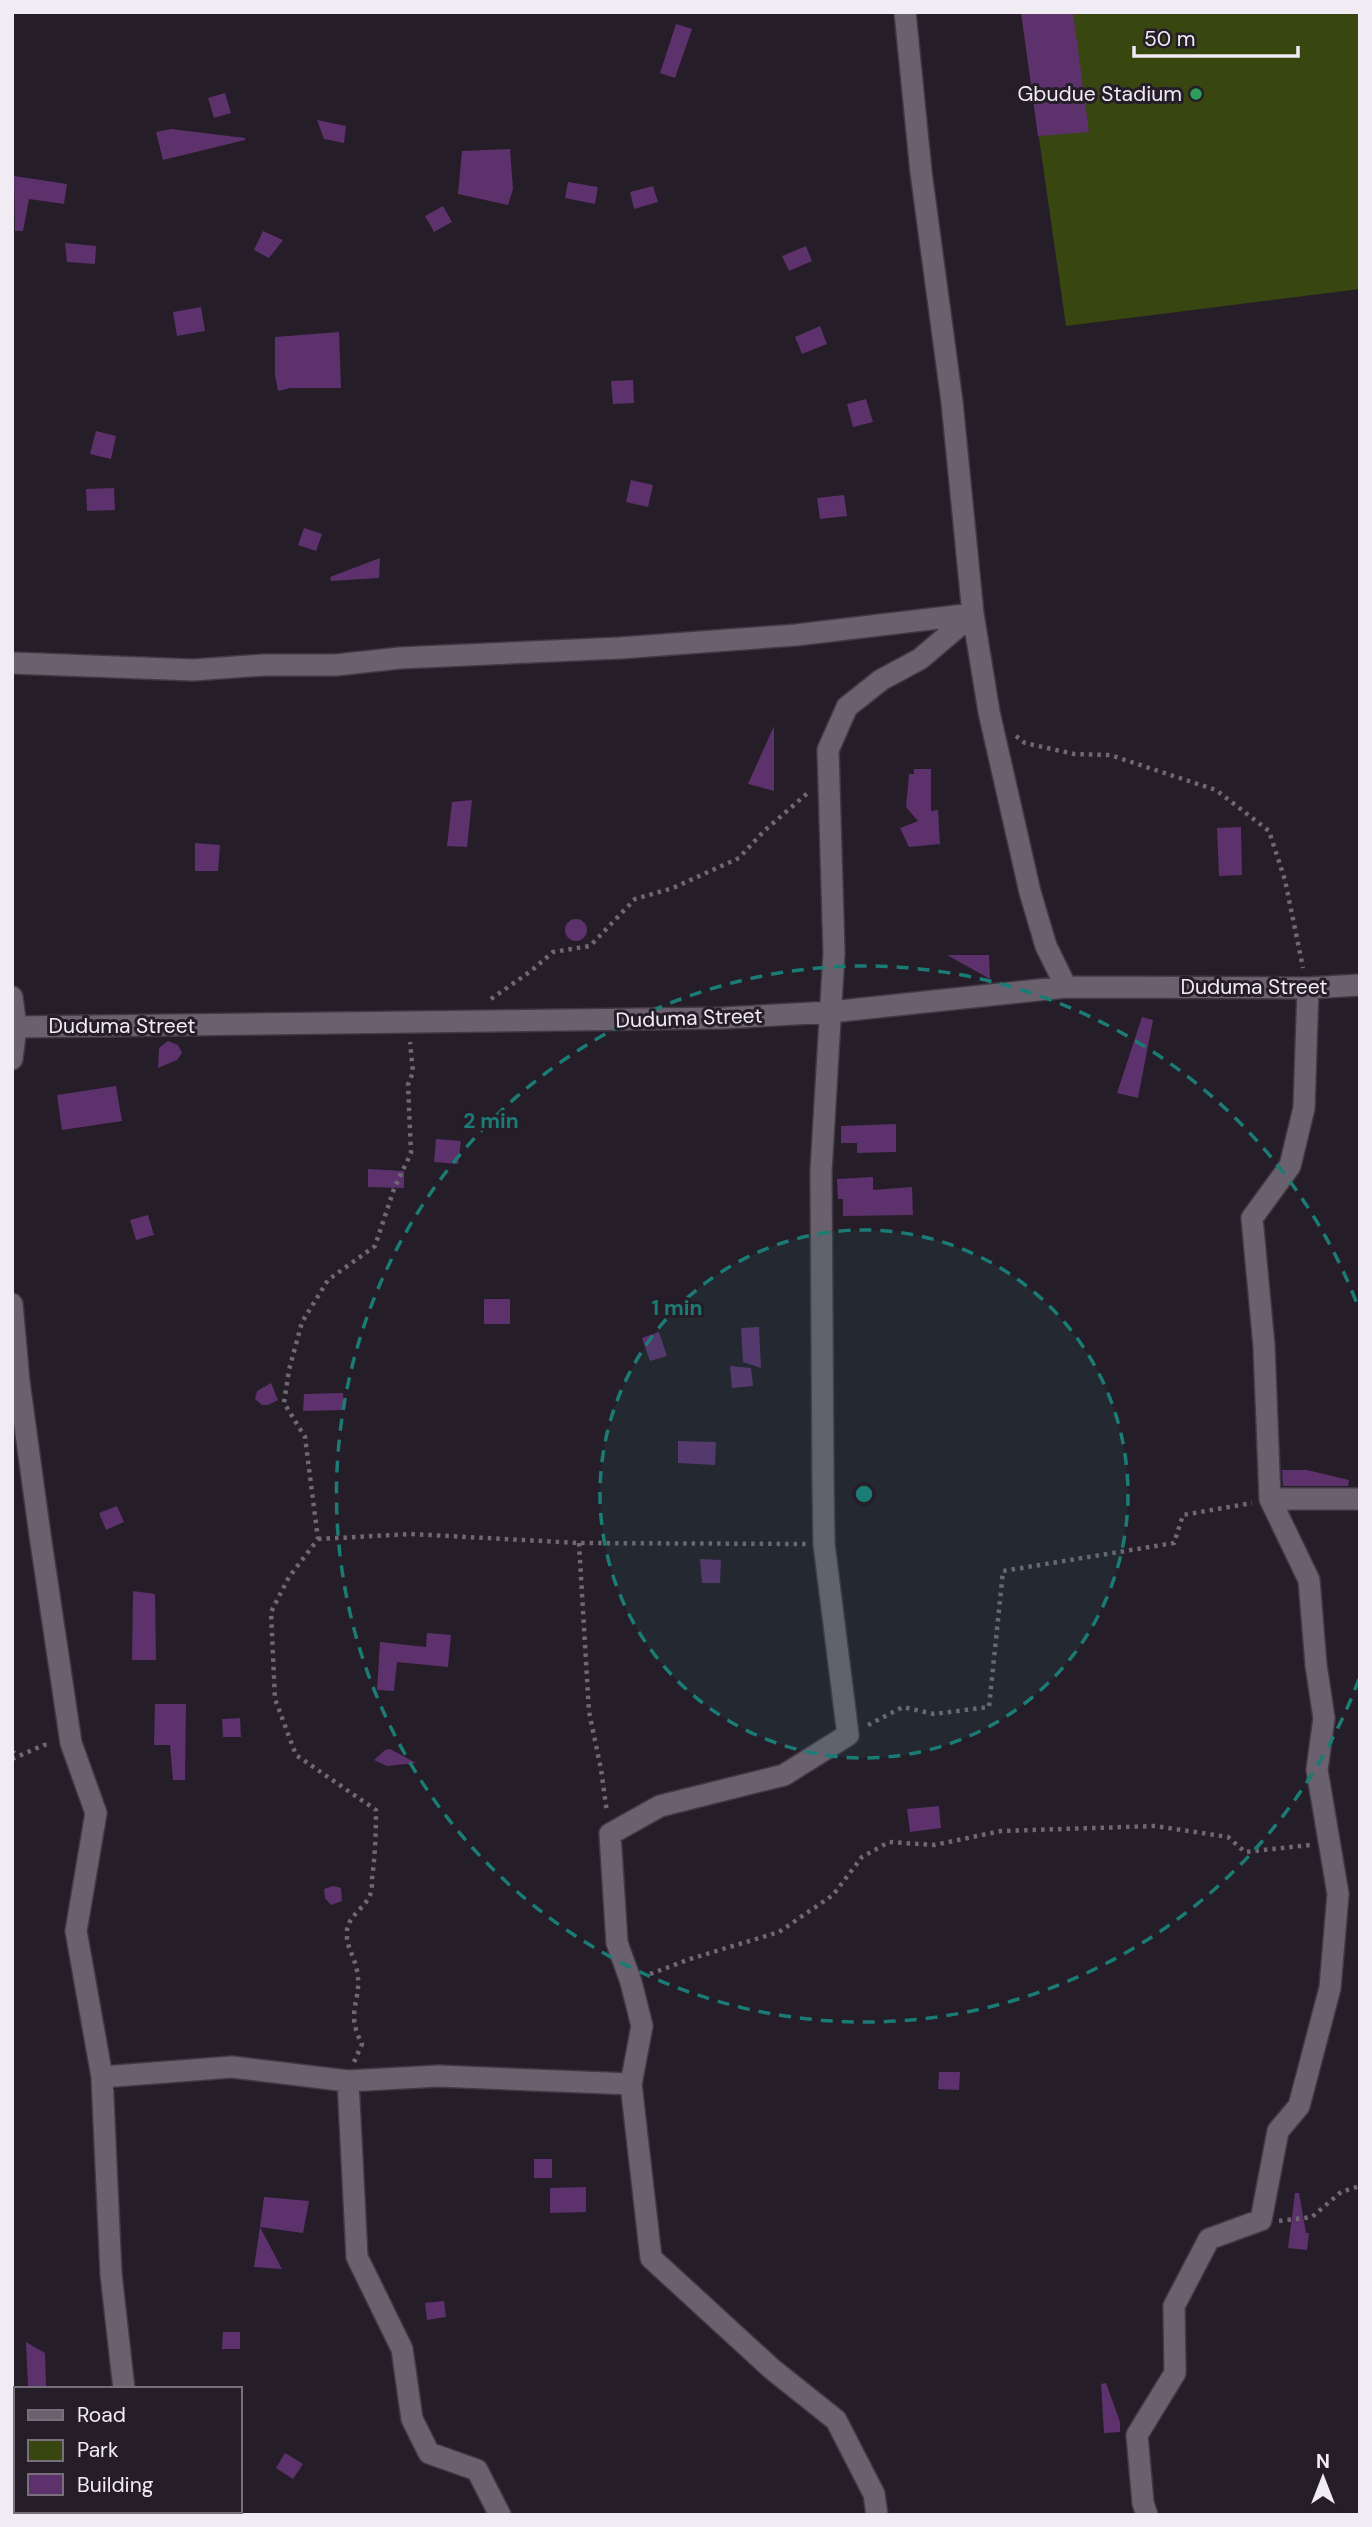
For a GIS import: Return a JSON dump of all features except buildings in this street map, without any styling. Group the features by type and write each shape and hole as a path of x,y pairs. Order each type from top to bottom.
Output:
{"street":[{"path":"905,12 921,172 955,429 973,614 989,712 1030,892 1046,946 1066,987"},
{"path":"12,663 193,670 264,665 336,665 400,658 620,648 796,635 973,614"},
{"path":"877,2515 874,2494 836,2420 772,2369 651,2258 631,2084 642,2026 631,1982 617,1943 610,1834 660,1806 784,1775 848,1735 824,1544 821,1171 834,953 828,750 847,707 881,680 920,659 973,614"},
{"name":"Duduma Street","path":"16,1027 723,1018 831,1012 1066,987 1308,988 1360,985"},
{"path":"1147,2515 1143,2503 1137,2435 1175,2373 1174,2306 1209,2239 1261,2220 1278,2131 1300,2106 1330,1988 1338,1894 1317,1770 1324,1718 1316,1665 1309,1580 1270,1499 1264,1346 1252,1219 1290,1166 1304,1108 1308,988"},
{"path":"12,998 16,1027 12,1059"},
{"path":"12,1304 19,1382 71,1744 96,1813 76,1931 102,2077 111,2274 124,2387"},
{"path":"1270,1499 1360,1499"},
{"path":"102,2077 232,2067 348,2081 438,2076 631,2084"},
{"path":"348,2081 357,2257 402,2349 412,2419 429,2453 477,2470 500,2515"}],"path":[{"path":"989,712 1025,743 1074,754 1110,755 1216,790 1269,831 1285,880 1308,988"},
{"path":"471,1022 487,1002 531,971 552,952 590,946 635,899 673,888 739,858 764,831 829,773"},
{"path":"348,2081 362,2044 354,2029 357,1970 349,1954 347,1930 352,1917 370,1896 376,1845 376,1810 296,1755 275,1699 271,1612 289,1577 318,1539 305,1437 284,1404 289,1370 302,1322 328,1280 375,1246 394,1189 411,1153 408,1085 413,1072 408,1024"},
{"path":"848,1735 903,1707 934,1714 989,1707 1003,1571 1174,1543 1183,1515 1270,1499"},
{"path":"318,1539 411,1534 579,1543 824,1544"},
{"path":"579,1543 589,1712 601,1769 610,1834"},
{"path":"12,1759 44,1745 71,1744"},
{"path":"12,1751 18,1756"},
{"path":"631,1982 690,1959 779,1932 833,1895 862,1857 889,1842 934,1845 1001,1831 1155,1826 1228,1837 1245,1852 1328,1843"},
{"path":"1261,2220 1286,2222 1312,2217 1341,2192 1360,2186"}],"green space":[{"name":"Gbudue Stadium","path":"1021,12 1360,12 1360,289 1066,326"}],"place":[{"name":"Gbudue Stadium","path":"1196,94"}]}
